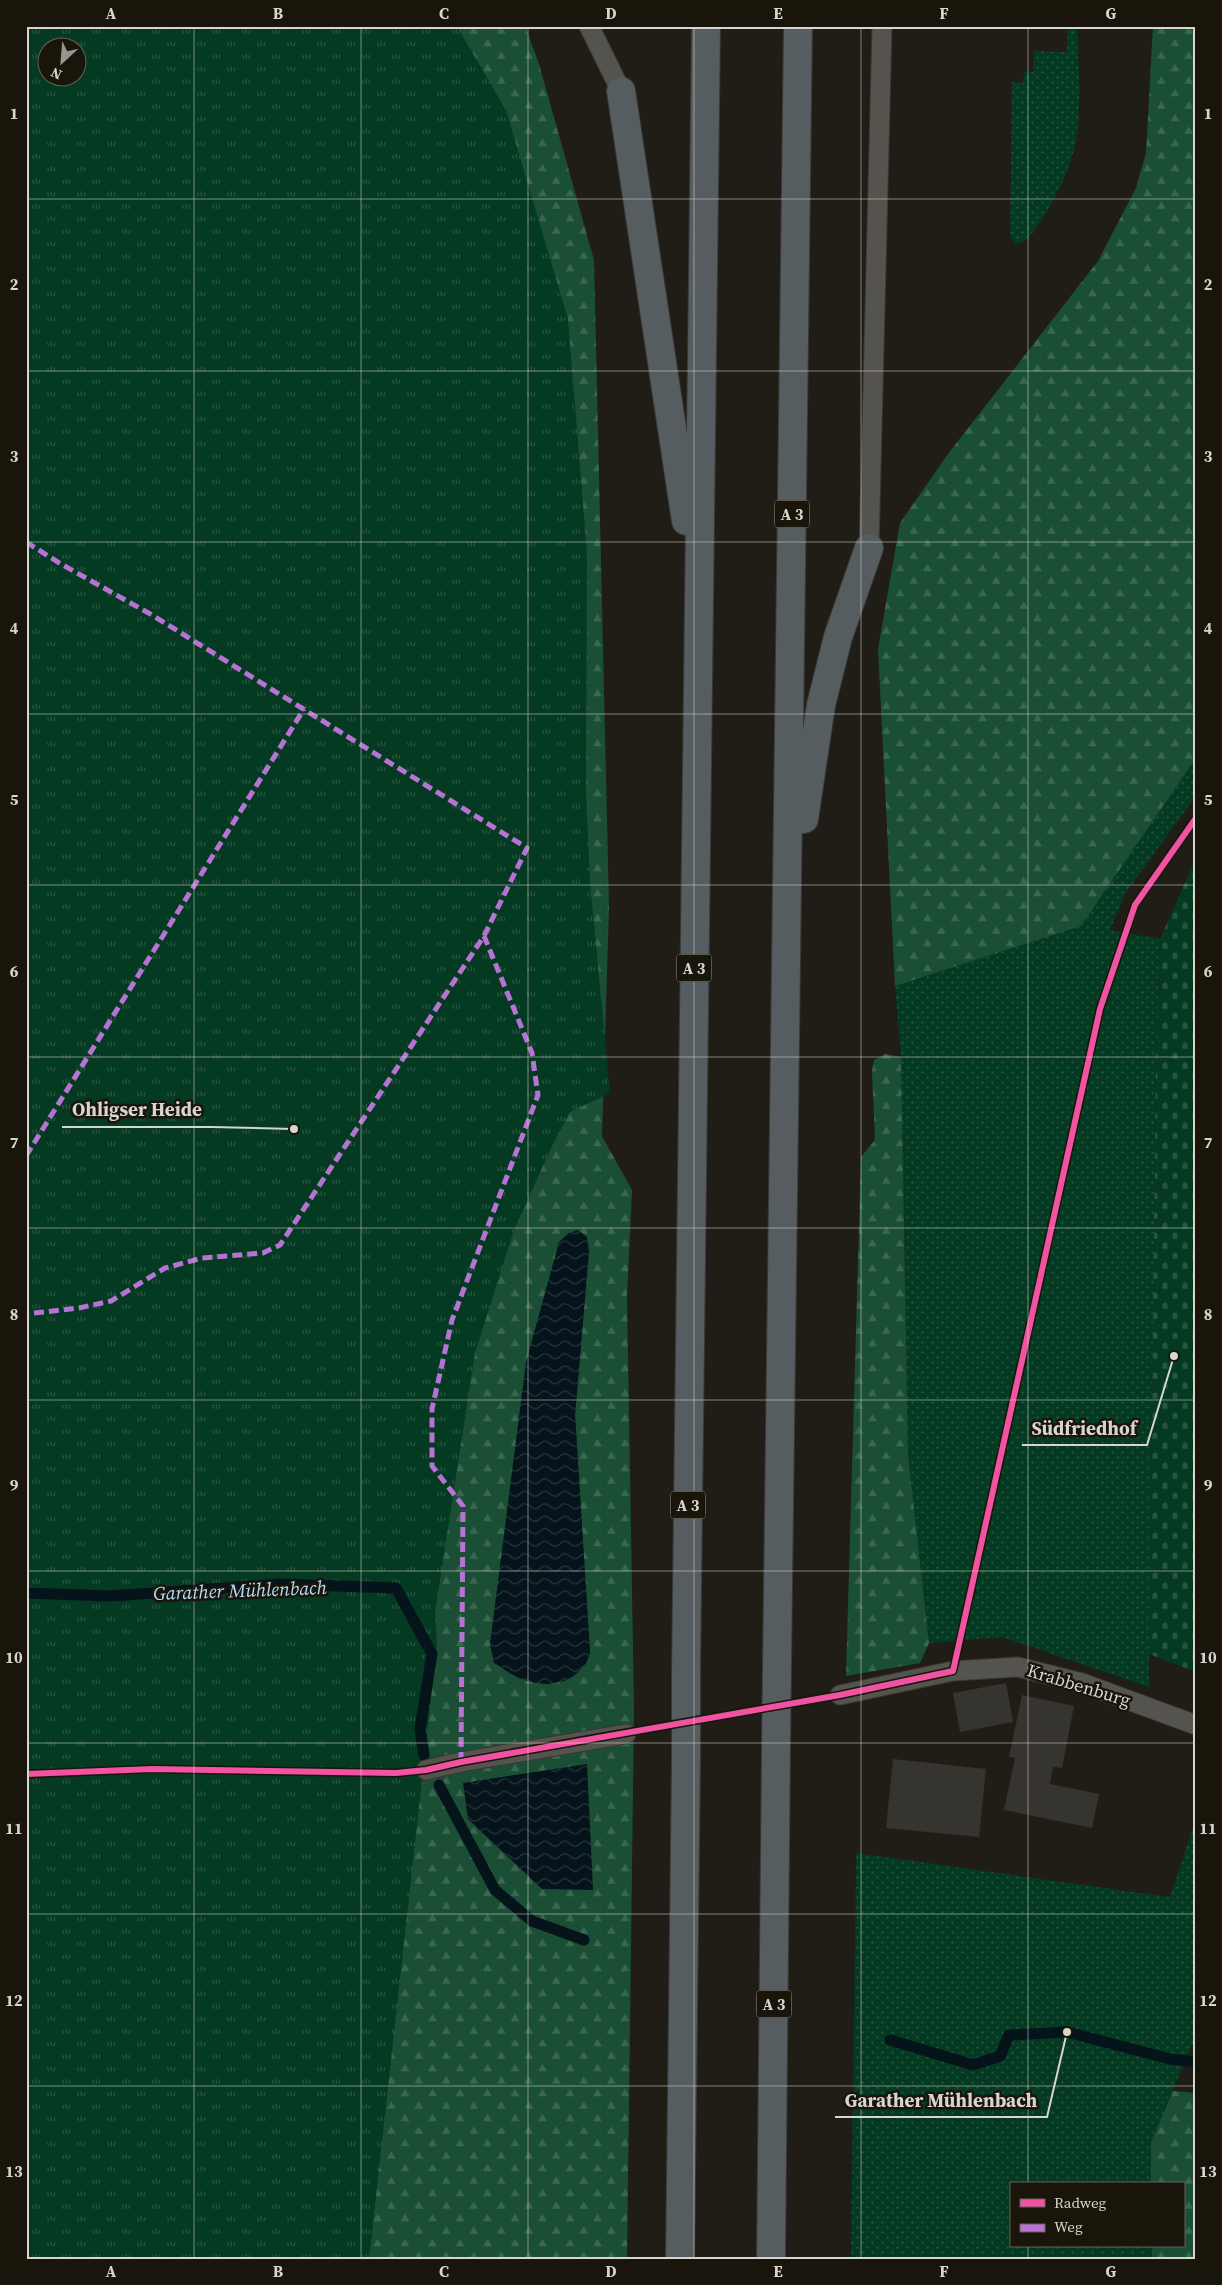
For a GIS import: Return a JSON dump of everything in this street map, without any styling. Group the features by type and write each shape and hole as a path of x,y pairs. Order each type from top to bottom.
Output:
{"highway":[{"name":"A 3","path":"680,2259 706,26"},
{"name":"A 3","path":"771,2259 798,26"},
{"path":"621,90 698,599"},
{"path":"786,1002 806,793 822,706 838,636 869,548"}],"lane":[{"path":"589,26 621,90"},
{"path":"869,548 882,26"},
{"name":"Krabbenburg","path":"840,1695 953,1671 1018,1667 1082,1682 1196,1725"},
{"path":"426,1770 461,1762 626,1734"}],"green space":[{"path":"26,26 457,26 506,110 568,319 587,554 586,790 590,882 610,1093 570,1112 552,1146 514,1230 475,1353 435,1612 437,1644 369,2259 26,2259"},
{"path":"352,26 525,26 539,64 594,260 609,907 602,1136 632,1190 627,1297 634,1709 627,2259 26,2259 26,394","holes":["559,1242 589,1251 575,1415 590,1653 585,1667"]},
{"path":"1068,26 1077,26 1079,113 1076,141 1062,183 1046,213 1030,236 1023,242 1015,244 1010,236 1012,82 1023,83 1024,72 1033,72 1034,51 1067,52"},
{"path":"1153,26 1196,26 1196,758 1081,926 895,986 878,649 900,523 948,454 1098,261 1136,188 1146,153"},
{"path":"1196,758 1196,796 1125,894 1110,930 1160,939 1156,1058 1149,1687 1002,1637 929,1643 908,1455 901,1057 895,986 1081,926"},
{"path":"1196,858 1196,1672 1149,1654 1156,1058 1160,939"},
{"path":"885,1054 901,1057 908,1455 929,1643 920,1663 846,1676 861,1157 875,1140 872,1071 874,1060"},
{"path":"1196,1818 1196,2045 1192,2045 1151,2142 1151,2182 1010,2182 1010,2248 1152,2248 1152,2259 851,2259 856,1853 1170,1897"},
{"path":"1173,2091 1196,2093 1196,2259 1152,2259 1152,2248 1184,2248 1184,2182 1151,2182 1151,2142"}],"water":[{"path":"578,1230 587,1237 589,1251 575,1415 590,1653 579,1671 571,1677 553,1684 543,1684 518,1678 494,1663 490,1644 526,1362 559,1242 569,1233"},
{"path":"587,1764 593,1890 542,1889 468,1819 463,1783"}],"building":[{"path":"1006,1683 1013,1722 960,1732 953,1693"},
{"path":"1022,1695 1074,1706 1062,1768 1053,1767 1050,1784 1099,1794 1092,1828 1004,1810 1015,1758 1009,1757"},
{"path":"893,1759 986,1769 979,1837 886,1828"}],"waterway":[{"name":"Garather Mühlenbach","path":"26,1593 110,1596 281,1584 396,1588 432,1654 420,1729 424,1755"},
{"name":"Garather Mühlenbach","path":"439,1785 495,1890 532,1921 584,1940"},
{"name":"Garather Mühlenbach","path":"890,2040 973,2065 1000,2056 1009,2035 1067,2032 1170,2059 1196,2062"}],"marked path":[{"path":"26,542 152,615 527,848 484,936 280,1245 263,1253 202,1258 165,1268 111,1301 79,1308 26,1314"},
{"path":"26,1156 304,709"},
{"path":"461,1762 463,1506 432,1466 432,1409 452,1320 538,1095 532,1053 484,936"}],"cycle path":[{"path":"26,1774 152,1769 396,1773 426,1770 461,1762 840,1695 953,1671 1100,1009 1135,905 1196,818"}],"place":[{"name":"Ohligser Heide","path":"294,1129"},
{"name":"Südfriedhof","path":"1174,1356"},
{"name":"Garather Mühlenbach","path":"1067,2032"}]}
